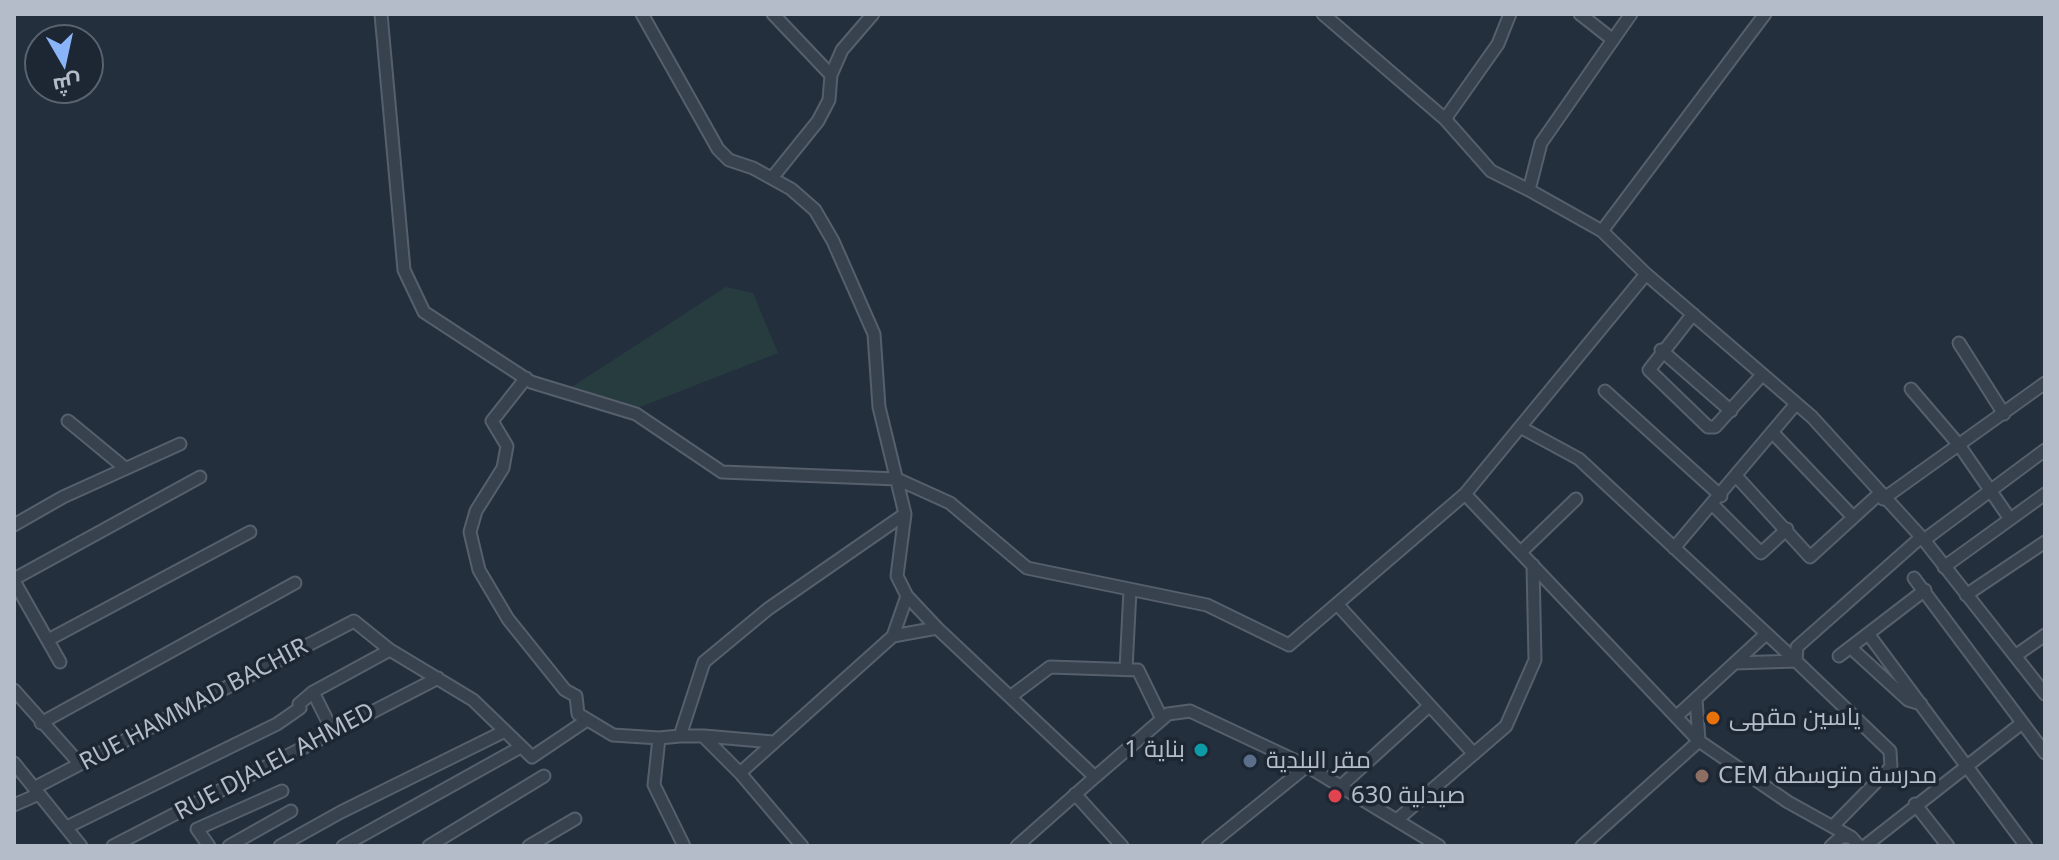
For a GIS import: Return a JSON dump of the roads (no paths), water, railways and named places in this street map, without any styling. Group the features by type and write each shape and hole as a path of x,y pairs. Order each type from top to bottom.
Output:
{"street":[{"path":"381,14 404,270 424,312 526,378 636,414 722,472 897,479 950,503 1027,568 1207,605 1289,645 1465,494 1646,274"},
{"path":"642,14 718,149 729,160 772,178 815,210 866,314 874,334 879,407 905,514 897,576 907,596 1095,777"},
{"path":"773,14 831,75"},
{"path":"772,178 818,121 829,100 831,75 842,50 873,14"},
{"path":"1323,14 1445,119 1491,171 1602,231 1646,274 1812,417 1944,567 2045,694"},
{"path":"1445,119 1498,44 1510,14"},
{"path":"1580,14 1613,40"},
{"path":"1529,190 1541,143 1631,14"},
{"path":"1602,231 1765,14"},
{"path":"1693,314 1661,350 1649,370 1708,427 1715,427 1762,375"},
{"path":"1959,343 2004,414"},
{"path":"1661,350 1731,411"},
{"path":"526,378 502,403 492,421 507,446 503,468 476,511 470,532 479,570 508,619 565,690 576,696 578,714 613,735 659,738 703,736 773,742"},
{"path":"1737,477 1810,557 1853,517 2045,383"},
{"path":"1911,389 1959,445 2010,519"},
{"path":"1605,391 1717,501 1761,553 1787,529"},
{"path":"1674,548 1717,501 1795,405"},
{"path":"68,421 125,468"},
{"path":"1520,427 1579,459 1890,751 1891,767 1833,826"},
{"path":"1772,432 1853,517"},
{"path":"14,525 63,497 180,444"},
{"path":"1796,661 1797,647 1921,540 2045,450"},
{"path":"60,662 14,580 200,477"},
{"path":"1465,494 1699,741 1788,802 1858,843"},
{"path":"1944,567 2045,494"},
{"path":"1521,552 1576,499"},
{"path":"680,736 704,662 768,609 905,514"},
{"path":"48,640 250,532"},
{"path":"1966,595 2045,542"},
{"path":"1398,819 1506,726 1535,660 1533,565"},
{"path":"1914,578 2045,753"},
{"path":"41,723 295,583"},
{"path":"1126,669 1130,590"},
{"path":"1839,656 1925,590"},
{"path":"740,773 893,636 907,596"},
{"path":"1337,604 1474,754"},
{"name":"RUE HAMMAD BACHIR","path":"14,805 80,764 354,621 390,650"},
{"path":"893,636 937,628"},
{"path":"1677,716 1766,634"},
{"path":"1869,635 2026,846"},
{"path":"2015,656 2045,635"},
{"path":"1851,648 1908,700 1922,705"},
{"path":"67,827 277,724 300,708 299,704 313,692 390,650 473,700 519,748 532,757 540,778 429,846"},
{"path":"1735,663 1796,661"},
{"path":"1010,697 1050,667 1141,671 1162,719"},
{"name":"RUE DJALEL AHMED","path":"113,846 332,730 438,678"},
{"path":"14,690 80,764"},
{"path":"313,692 332,730"},
{"path":"1696,699 1699,741"},
{"path":"1342,785 1429,706"},
{"path":"1017,846 1162,719 1179,711 1205,715 1307,766 1439,846"},
{"path":"532,757 587,720"},
{"path":"1858,843 2022,723"},
{"path":"280,846 341,812 505,731"},
{"path":"703,736 740,773 802,846"},
{"path":"659,738 654,785 684,846"},
{"path":"1582,846 1699,741"},
{"path":"343,846 519,748"},
{"path":"15,766 81,846"},
{"path":"1208,846 1307,766"},
{"path":"197,829 282,791"},
{"path":"1075,794 1122,846"},
{"path":"1915,804 1948,846"},
{"path":"186,809 209,846"},
{"path":"229,846 291,811"},
{"path":"529,846 575,819"},
{"path":"1831,846 1841,837 1858,843"}],"place":[{"name":"ياسين مقهى","path":"1713,718"},
{"name":"بناية 1","path":"1201,750"},
{"name":"مقر البلدية","path":"1250,761"},
{"name":"CEM مدرسة متوسطة","path":"1702,776"},
{"name":"صيدلية 630","path":"1335,796"}]}
